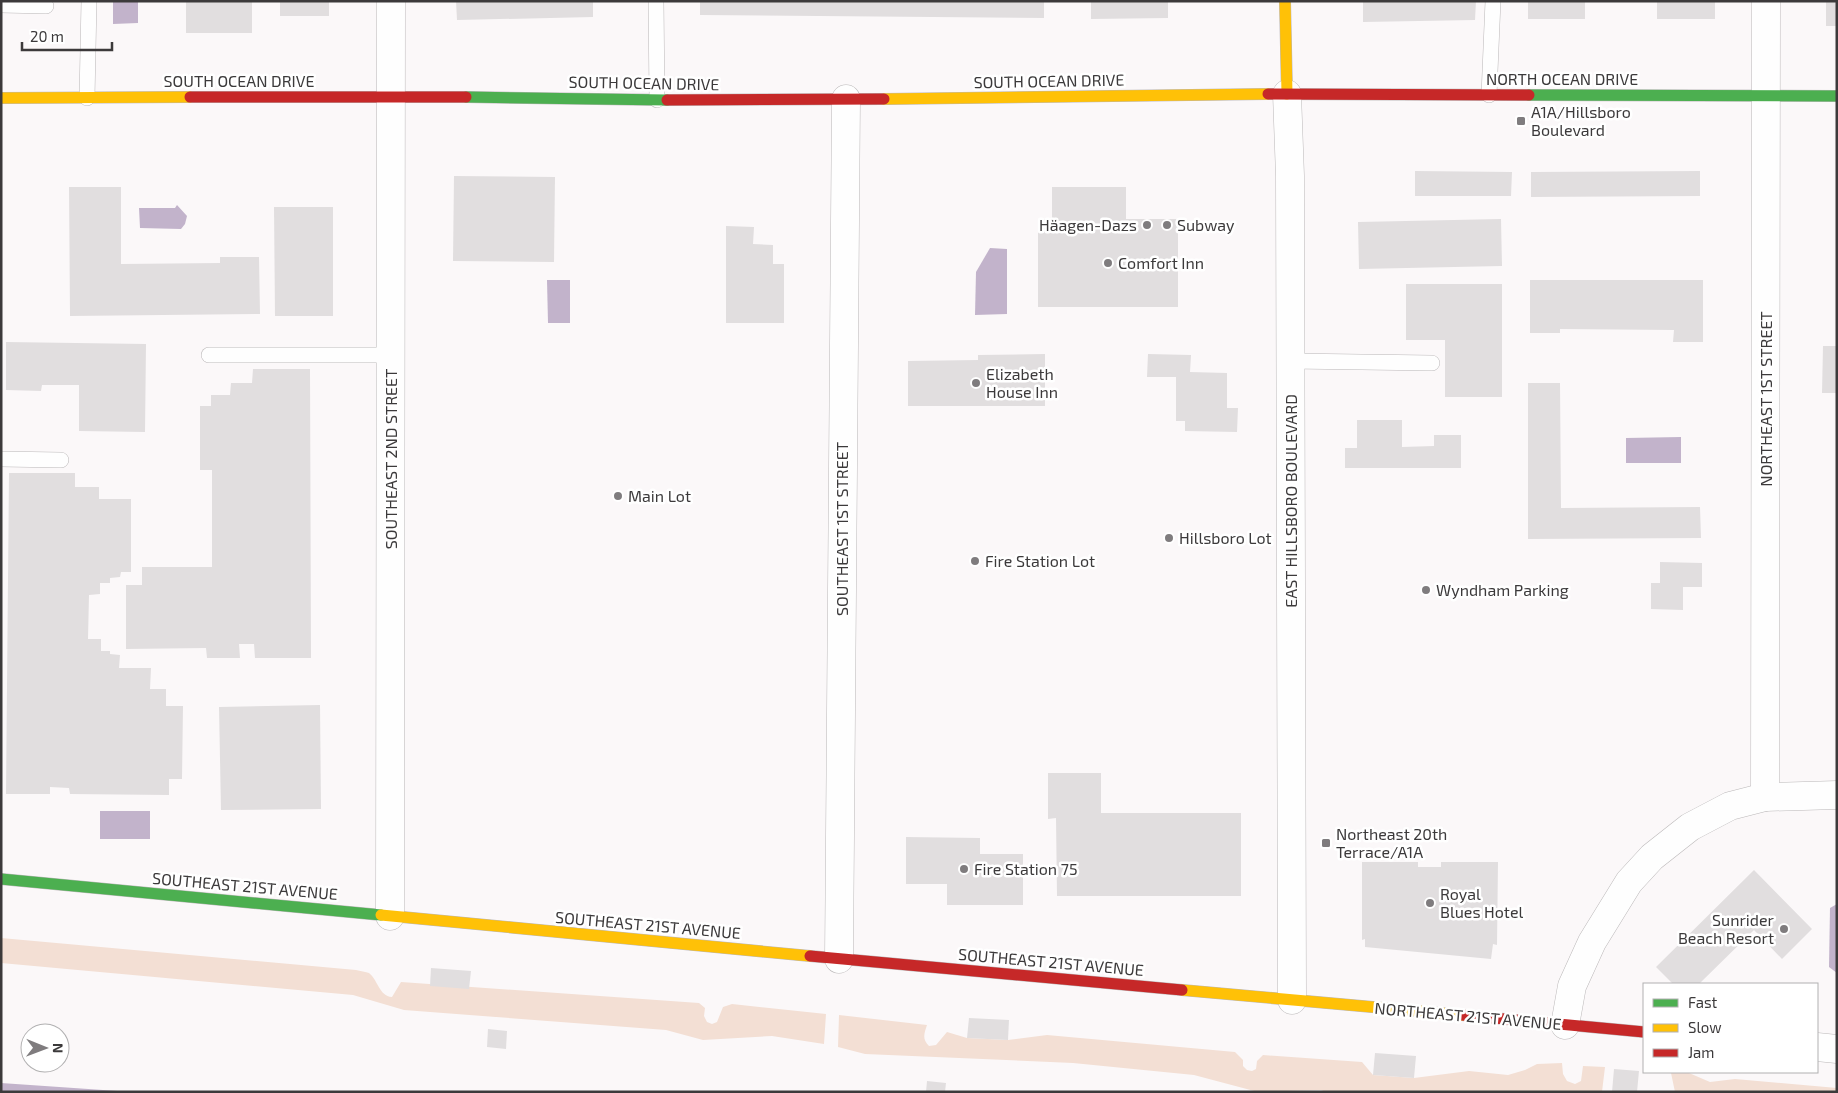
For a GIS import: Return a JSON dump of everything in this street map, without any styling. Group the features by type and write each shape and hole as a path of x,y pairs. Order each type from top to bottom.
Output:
{"main road":[{"name":"EAST HILLSBORO BOULEVARD","path":"1285,1 1287,94"},
{"name":"SOUTH OCEAN DRIVE","path":"1,98 392,96 657,100 1287,94"},
{"name":"NORTH OCEAN DRIVE","path":"1287,94 1837,96"},
{"name":"SOUTHEAST 21ST AVENUE","path":"1,879 1292,1000"},
{"name":"NORTHEAST 21ST AVENUE","path":"1292,1000 1643,1032"}],"street":[{"name":"SOUTHEAST 2ND STREET","path":"390,916 391,1"},
{"name":"NORTHEAST 1ST STREET","path":"1765,797 1766,1"},
{"name":"EAST HILLSBORO BOULEVARD","path":"1287,94 1290,176 1292,1000"},
{"name":"SOUTHEAST 1ST STREET","path":"839,959 846,99"},
{"path":"1565,1025 1572,986 1592,942 1630,882 1652,856 1690,827 1730,806 1765,797 1837,795"},
{"path":"1818,1047 1837,1049"}],"lane":[{"path":"87,98 89,1"},
{"path":"656,1 657,100"},
{"path":"1489,95 1493,1"},
{"path":"1,6 46,6"},
{"path":"209,355 391,355"},
{"path":"1291,361 1432,363"},
{"path":"1,459 61,460"}],"shaded area":[{"path":"113,1 138,1 138,23 113,24"},
{"path":"177,205 187,216 185,224 181,229 140,228 139,208 175,208"},
{"path":"990,248 1007,249 1007,314 975,315 976,272"},
{"path":"547,280 570,280 570,323 548,323"},
{"path":"1681,437 1681,463 1626,463 1626,438"},
{"path":"100,811 150,811 150,839 100,839"},
{"path":"1837,904 1837,973 1829,967 1830,908"},
{"path":"1,938 356,970 369,973 381,991 392,997 401,982 699,1003 705,1008 704,1016 707,1022 712,1024 717,1022 723,1007 732,1004 826,1014 824,1044 772,1036 703,1040 666,1030 404,1010 353,995 1,963"},
{"path":"839,1015 927,1025 924,1036 929,1046 936,1045 947,1032 967,1038 1008,1040 1047,1035 1235,1052 1243,1060 1243,1066 1247,1070 1252,1071 1256,1069 1257,1061 1263,1055 1362,1062 1373,1075 1414,1078 1469,1071 1508,1075 1537,1064 1562,1063 1563,1074 1567,1081 1575,1084 1581,1081 1583,1066 1605,1067 1602,1092 1326,1092 1321,1090 1258,1092 1194,1075 1073,1063 865,1054 838,1047"},
{"path":"1671,1073 1689,1073 1710,1082 1735,1079 1837,1088 1837,1092 1675,1092"},
{"path":"1,1083 132,1092 1,1092"}],"building":[{"path":"186,1 252,1 252,33 186,33"},
{"path":"280,1 329,1 329,16 280,16"},
{"path":"456,1 593,1 593,17 457,20"},
{"path":"700,1 1044,1 1044,18 700,15"},
{"path":"1091,1 1168,1 1168,18 1091,19"},
{"path":"1363,1 1476,1 1475,20 1363,22"},
{"path":"1528,1 1585,1 1585,19 1528,19"},
{"path":"1657,1 1715,1 1715,19 1657,19"},
{"path":"1826,1 1837,1 1837,26 1826,26"},
{"path":"1415,171 1512,172 1511,196 1415,196"},
{"path":"1700,171 1700,196 1531,197 1531,172"},
{"path":"454,176 555,177 554,262 453,261"},
{"path":"69,187 121,187 121,264 220,263 220,257 259,257 260,314 70,316"},
{"name":"Comfort Inn","path":"1052,187 1126,187 1126,219 1178,219 1178,307 1038,307 1038,219 1052,219"},
{"path":"274,207 333,207 333,316 275,316"},
{"path":"1501,219 1502,266 1359,269 1358,222"},
{"path":"726,226 754,227 753,244 773,245 773,264 784,264 784,323 726,323"},
{"path":"1530,280 1703,280 1703,342 1673,342 1674,330 1560,329 1560,333 1530,333"},
{"path":"1406,284 1502,284 1502,397 1445,397 1445,340 1406,340"},
{"path":"6,342 146,344 145,432 79,431 79,385 42,385 41,391 6,390"},
{"path":"1823,346 1837,346 1837,393 1822,393"},
{"name":"Elizabeth House Inn","path":"1045,354 1045,406 908,406 908,361 978,360 978,355"},
{"path":"1148,354 1191,355 1190,372 1227,373 1227,408 1238,408 1237,432 1185,431 1185,421 1176,421 1176,377 1147,377"},
{"path":"253,369 310,369 311,658 255,658 254,644 239,644 240,658 207,658 206,648 126,649 126,585 142,585 142,567 212,567 212,470 200,470 200,406 211,406 211,395 230,395 231,383 252,383"},
{"path":"1528,383 1560,383 1561,508 1700,507 1701,538 1528,539"},
{"path":"1357,420 1402,420 1402,447 1434,446 1434,435 1461,435 1461,468 1345,468 1345,448 1357,448"},
{"path":"9,473 75,473 75,487 99,487 99,499 131,499 131,572 121,572 120,577 110,578 110,583 100,583 100,594 89,595 88,639 101,639 101,651 110,651 110,654 120,655 119,668 151,668 150,689 166,689 166,706 183,706 182,779 169,779 169,795 70,794 69,788 50,787 50,794 6,794"},
{"path":"1660,562 1702,563 1702,587 1683,587 1683,610 1651,609 1651,583 1660,583"},
{"path":"320,705 321,809 221,810 219,707"},
{"path":"1048,773 1101,773 1101,813 1241,813 1241,896 1057,896 1056,818 1048,819"},
{"name":"Fire Station 75","path":"906,837 980,838 980,854 1023,854 1023,905 947,905 947,884 906,884"},
{"name":"Royal Blues Hotel","path":"1362,862 1418,862 1418,867 1441,867 1441,862 1498,862 1497,945 1493,944 1491,959 1365,947 1365,939 1362,940"},
{"path":"1754,870 1812,929 1782,959 1754,930 1700,983 1672,983 1656,967"},
{"path":"431,968 471,971 469,989 430,986"},
{"path":"969,1018 1009,1020 1008,1040 967,1038"},
{"path":"488,1029 507,1031 506,1049 487,1047"},
{"path":"1375,1053 1416,1056 1414,1078 1373,1075"},
{"path":"1614,1069 1639,1071 1637,1092 1612,1092"},
{"path":"927,1081 946,1083 945,1092 926,1092"}],"traffic: fast":[{"path":"1529,95 1837,96"},
{"path":"466,97 667,100"},
{"path":"1,879 381,915"}],"traffic: slow":[{"path":"1285,1 1287,94"},
{"path":"884,99 1268,94"},
{"path":"1,98 190,97"},
{"path":"381,915 810,956"},
{"path":"1182,990 1462,1015"}],"traffic: jam":[{"path":"1268,94 1529,95"},
{"path":"190,97 466,97"},
{"path":"667,100 884,99"},
{"path":"810,956 1182,990"},
{"path":"1462,1015 1643,1032"}],"place":[{"name":"A1A/Hillsboro Boulevard","path":"1521,121"},
{"name":"Häagen-Dazs","path":"1147,225"},
{"name":"Subway","path":"1167,225"},
{"name":"Comfort Inn","path":"1108,263"},
{"name":"Elizabeth House Inn","path":"976,383"},
{"name":"Main Lot","path":"618,496"},
{"name":"Hillsboro Lot","path":"1169,538"},
{"name":"Fire Station Lot","path":"975,561"},
{"name":"Wyndham Parking","path":"1426,590"},
{"name":"Northeast 20th Terrace/A1A","path":"1326,843"},
{"name":"Fire Station 75","path":"964,869"},
{"name":"Royal Blues Hotel","path":"1430,903"},
{"name":"Sunrider Beach Resort","path":"1784,929"}]}
